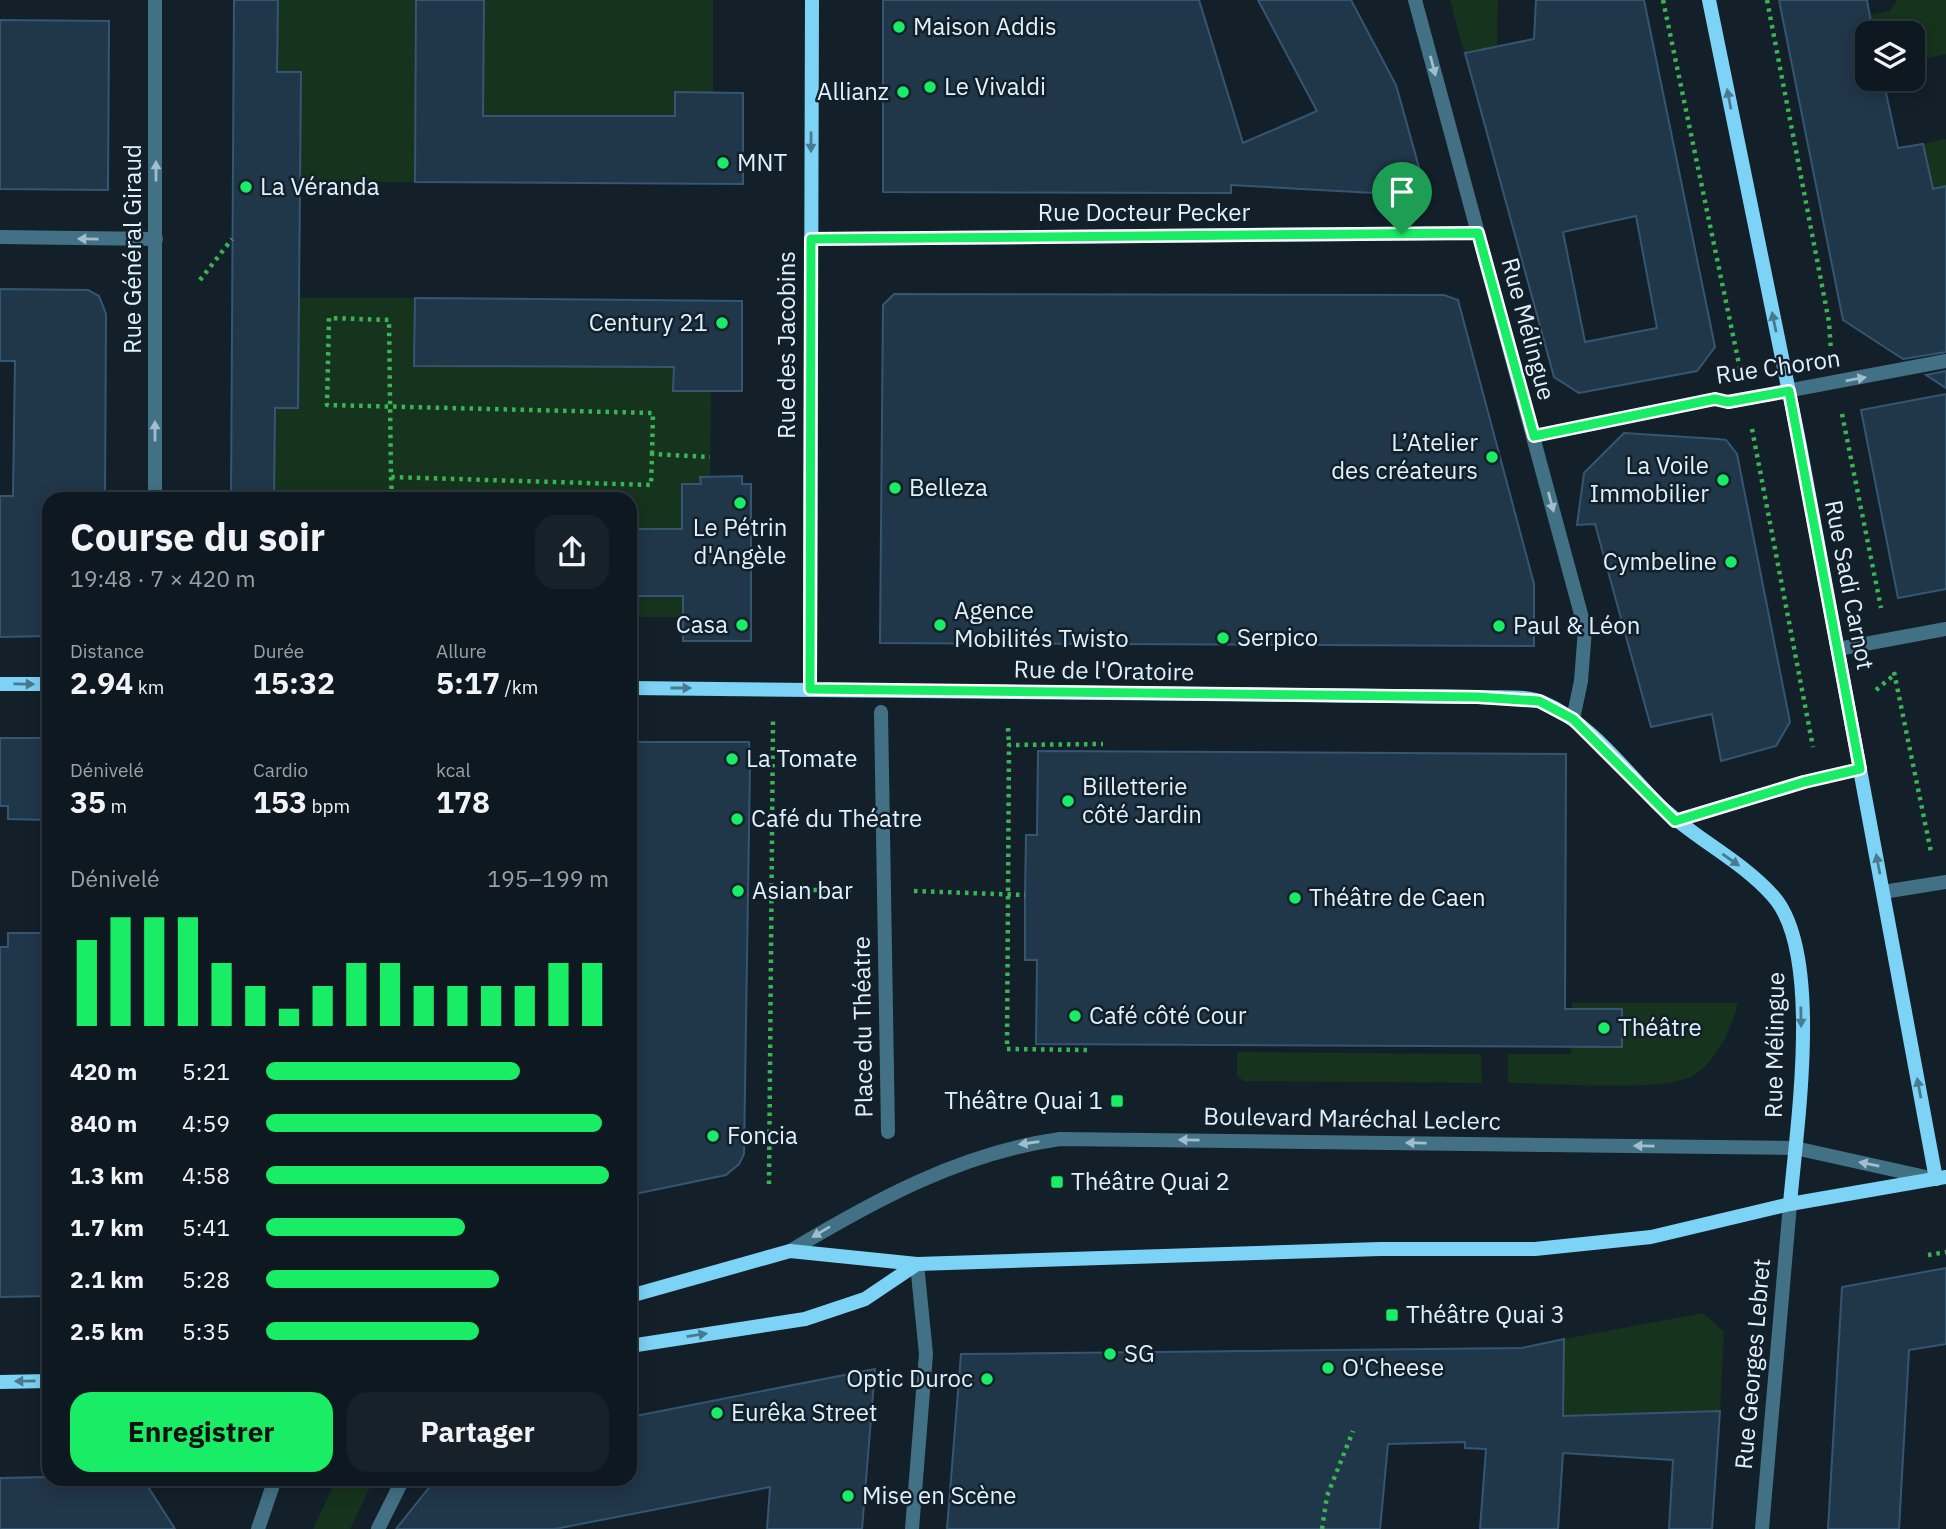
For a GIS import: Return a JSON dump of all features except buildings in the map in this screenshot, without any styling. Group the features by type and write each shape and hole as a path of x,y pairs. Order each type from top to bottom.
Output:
{"street":[{"name":"Rue Général Giraud","path":"155,0 155,492"},
{"name":"Rue des Jacobins","path":"810,689 812,0"},
{"name":"Rue Mélingue","path":"1415,0 1585,629 1581,681 1573,719 1675,821 1759,882 1775,898 1794,938 1800,961 1802,1046 1790,1204"},
{"name":"Rue Sadi Carnot","path":"1709,0 1789,391 1883,892 1941,1178"},
{"name":"Rue Docteur Pecker","path":"811,239 1478,233"},
{"path":"0,237 156,239"},
{"name":"Rue Choron","path":"1534,436 1715,399 1728,402 1946,361"},
{"path":"1838,649 1946,629"},
{"path":"0,684 42,684"},
{"name":"Rue de l'Oratoire","path":"637,688 1478,697 1539,701 1573,719"},
{"name":"Place du Théatre","path":"881,712 888,1132"},
{"path":"1675,821 1819,778 1860,769"},
{"path":"1883,892 1942,883"},
{"name":"Boulevard Maréchal Leclerc","path":"637,1294 790,1251 863,1207 950,1167 1012,1146 1060,1139 1795,1148 1941,1178"},
{"name":"Boulevard Maréchal Leclerc","path":"790,1251 916,1264 1380,1249 1535,1249 1651,1237 1790,1204 1941,1178"},
{"name":"Rue Georges Lebret","path":"1762,1529 1790,1204"},
{"path":"637,1345 804,1319 865,1299 916,1264 926,1354 912,1529"},
{"path":"0,1382 42,1381"},
{"path":"258,1529 273,1486"},
{"path":"378,1529 400,1486"}],"path":[{"path":"1663,0 1742,377"},
{"path":"1767,0 1829,322 1832,356"},
{"path":"200,280 232,239"},
{"path":"391,477 652,485 653,413 391,407 327,405 329,318 389,320 391,407 391,477 392,492"},
{"path":"1842,410 1888,639 1942,883"},
{"path":"1751,418 1754,449 1819,778"},
{"path":"652,454 710,457"},
{"path":"769,1184 773,720"},
{"path":"1008,728 1007,1049 1087,1050"},
{"path":"1009,745 1103,744"},
{"path":"976,892 1025,895"},
{"path":"1928,1255 1946,1252"},
{"path":"1322,1529 1327,1496 1353,1431"}],"green space":[{"path":"278,0 416,0 415,182 300,182 301,72 277,72"},
{"path":"484,0 713,0 713,93 675,116 466,116"},
{"path":"1450,0 1498,0 1497,46 1464,53"},
{"path":"1897,0 1946,0 1946,54 1925,59 1925,21 1870,21 1869,15 1890,11"},
{"path":"1946,139 1946,203 1943,187 1911,193 1905,161 1926,156 1923,144"},
{"path":"300,298 415,298 414,366 674,367 674,390 711,391 710,477 701,477 701,484 683,484 682,529 637,529 637,492 274,492 275,408 298,408"},
{"path":"637,596 683,596 683,617 637,617"},
{"path":"1572,1003 1738,1003 1731,1024 1714,1056 1688,1078 1651,1085 1627,1086 1508,1083 1508,1054 1571,1054"},
{"path":"1237,1052 1481,1054 1482,1083 1244,1081 1237,1076"},
{"path":"1703,1313 1724,1332 1720,1411 1563,1417 1564,1339"},
{"path":"333,1486 371,1486 350,1529 313,1529"}],"place":[{"name":"Maison Addis","path":"899,27"},
{"name":"Le Vivaldi","path":"930,87"},
{"name":"Allianz","path":"903,92"},
{"name":"MNT","path":"723,163"},
{"name":"La Véranda","path":"246,187"},
{"name":"Century 21","path":"722,323"},
{"name":"L’Atelier des créateurs","path":"1492,457"},
{"name":"La Voile Immobilier","path":"1723,480"},
{"name":"Belleza","path":"895,488"},
{"name":"Le Pétrin d'Angèle","path":"740,503"},
{"name":"Cymbeline","path":"1731,562"},
{"name":"Casa","path":"742,625"},
{"name":"Agence Mobilités Twisto","path":"940,625"},
{"name":"Paul & Léon","path":"1499,626"},
{"name":"Serpico","path":"1223,638"},
{"name":"La Tomate","path":"732,759"},
{"name":"Billetterie côté Jardin","path":"1068,801"},
{"name":"Café du Théatre","path":"737,819"},
{"name":"Asian bar","path":"738,891"},
{"name":"Théâtre de Caen","path":"1295,898"},
{"name":"Café côté Cour","path":"1075,1016"},
{"name":"Théâtre","path":"1604,1028"},
{"name":"Théâtre Quai 1","path":"1117,1101"},
{"name":"Foncia","path":"713,1136"},
{"name":"Théâtre Quai 2","path":"1057,1182"},
{"name":"Théâtre Quai 3","path":"1392,1315"},
{"name":"SG","path":"1110,1354"},
{"name":"O'Cheese","path":"1328,1368"},
{"name":"Optic Duroc","path":"987,1379"},
{"name":"Eurêka Street","path":"717,1413"},
{"name":"Mise en Scène","path":"848,1496"}],"route":[{"path":"1478,233 1534,436 1715,399 1728,402 1789,391 1860,769 1804,782 1675,821 1573,719 1539,701 1478,697 810,689 811,239 1402,234 1478,233"}]}
